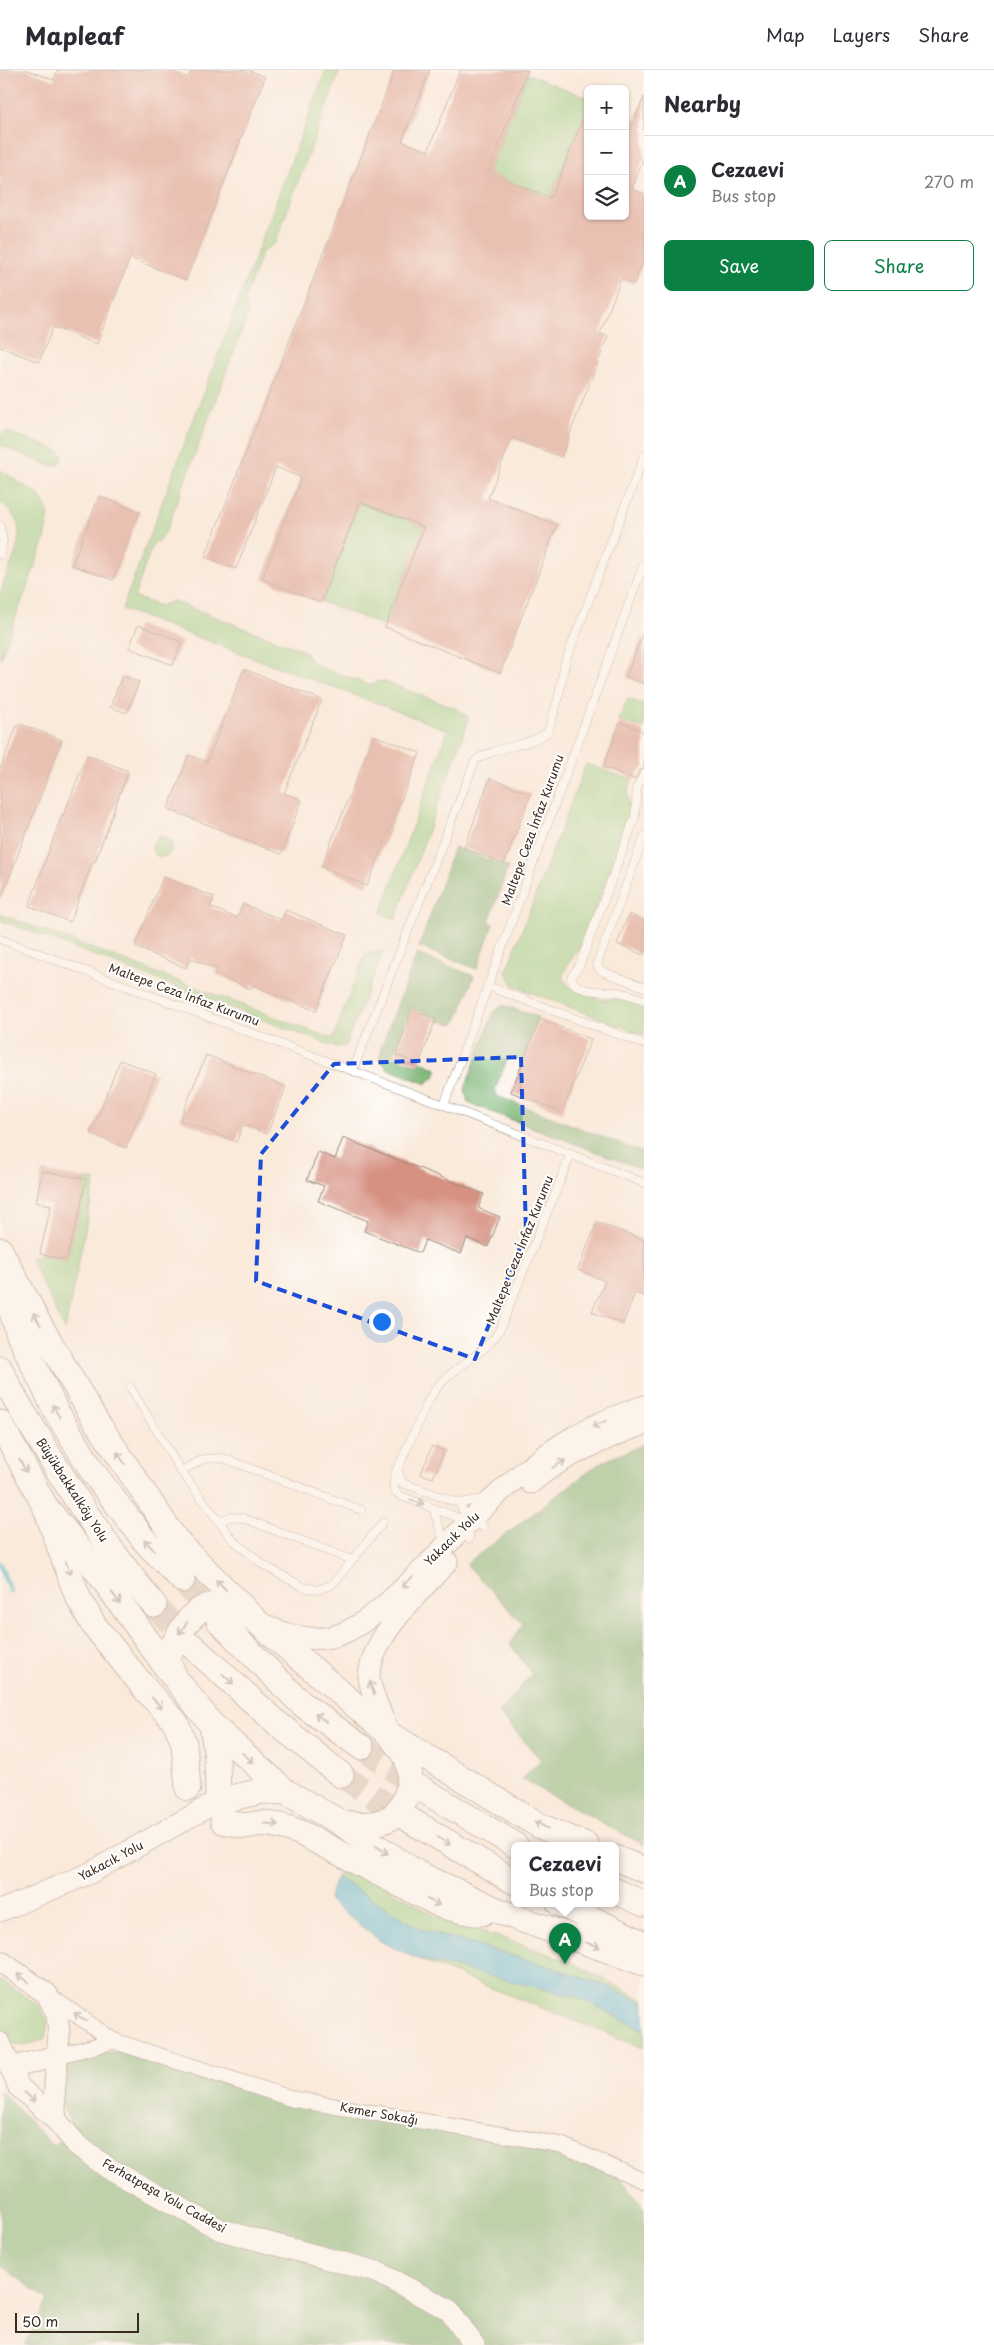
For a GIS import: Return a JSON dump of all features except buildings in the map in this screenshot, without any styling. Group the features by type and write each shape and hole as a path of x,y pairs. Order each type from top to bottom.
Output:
{"highway":[{"path":"0,1250 38,1322 94,1418 175,1539 255,1620 389,1734 540,1826 579,1842"},
{"path":"0,1272 19,1335 56,1411 93,1472 145,1541 182,1580"},
{"name":"Büyükbakkalköy Yolu","path":"0,1369 9,1390 76,1500 125,1570 154,1605"},
{"path":"0,1423 45,1506 77,1595 93,1624 146,1690 176,1723 184,1744 188,1788"},
{"path":"45,1506 98,1572 175,1678 212,1725 286,1792 341,1823 417,1874 501,1912 644,1963"},
{"path":"175,1678 167,1658 176,1638 197,1611 217,1605 255,1620"},
{"path":"219,1621 302,1704 361,1747"},
{"path":"192,1646 277,1723 341,1775"},
{"path":"212,1725 217,1758 220,1811"},
{"path":"341,1823 366,1826 390,1819 406,1800 411,1772 406,1757 389,1734"},
{"path":"420,1788 511,1843"},
{"path":"220,1811 262,1791 286,1792"},
{"path":"220,1811 244,1826 262,1823 281,1826 299,1832 442,1906 474,1913 501,1912"},
{"path":"402,1816 511,1880"},
{"path":"619,1860 644,1870"},
{"path":"619,1893 644,1904"},
{"path":"567,1907 644,1944"}],"main road":[{"name":"Yakacık Yolu","path":"389,1734 368,1677 376,1649 402,1611 474,1529 496,1497 538,1460 576,1435 644,1406"},
{"name":"Yakacık Yolu","path":"255,1620 281,1633 310,1639 338,1636 355,1628 379,1610 445,1546 474,1529 538,1476 586,1449 644,1424"},
{"name":"Yakacık Yolu","path":"0,1911 90,1873 220,1811"},
{"name":"Kemer Sokağı","path":"0,1961 47,1994"},
{"path":"47,1994 57,2014 59,2033 54,2098 56,2120"},
{"name":"Ferhatpaşa Yolu Caddesi","path":"0,2043 19,2087 56,2120 77,2145 108,2168 220,2230 377,2272 449,2310 474,2345"},
{"path":"10,2068 57,2056"}],"street":[{"name":"Kemer Sokağı","path":"47,1994 114,2041 293,2099 562,2145 644,2181"},
{"path":"57,2056 114,2041"}],"lane":[{"path":"353,1070 476,762 482,756 542,736 548,732 557,706 565,663 644,456"},
{"path":"0,526 3,541 0,554"},
{"name":"Maltepe Ceza İnfaz Kurumu","path":"444,1104 644,563"},
{"path":"644,774 637,788 635,817 580,964 571,978 572,983 590,990 619,992 644,1000"},
{"path":"644,837 598,964 599,969 604,972 644,987"},
{"name":"Maltepe Ceza İnfaz Kurumu","path":"0,939 444,1104 644,1183"},
{"path":"488,986 644,1044"},
{"name":"Maltepe Ceza İnfaz Kurumu","path":"474,1529 433,1508 397,1494 393,1485 397,1468 436,1388 443,1380 483,1351 494,1340 572,1154"},
{"path":"130,1388 181,1471 233,1540 265,1566 308,1589 318,1590 328,1587 383,1522"},
{"path":"181,1471 204,1459 223,1458 360,1510"},
{"path":"397,1468 402,1483 459,1503 496,1497"},
{"path":"459,1503 474,1529"},
{"path":"433,1508 445,1546"},
{"path":"219,1522 230,1517 243,1518 352,1560"}],"highlighted area":[{"path":"521,1057 526,1233 475,1359 256,1281 261,1154 334,1064"}],"green space":[{"path":"326,70 340,70 275,243 262,252 245,298 248,314 166,531 158,541 153,543 134,597 160,606 173,601 302,650 315,665 369,685 380,681 385,682 458,709 467,716 468,721 396,919 381,913 448,730 122,609"},
{"path":"527,74 584,96 584,114 551,198 488,173"},
{"path":"6,431 59,451 63,456 59,465 51,466 0,445 0,435"},
{"path":"0,470 39,495 49,514 45,539 0,659 0,597 17,548 19,536 18,524 12,513 0,502"},
{"path":"360,502 424,527 385,626 322,602"},
{"path":"628,699 644,704 644,729 618,720"},
{"path":"644,740 642,754 628,791 629,819 580,949 568,963 562,978 570,987 602,1000 624,999 644,1006 644,1035 514,986 506,972 586,764 629,779"},
{"path":"162,837 169,840 172,847 169,854 162,857 155,854 152,847 155,840"},
{"path":"454,847 508,867 489,922 493,924 477,969 419,947"},
{"path":"0,914 333,1039 364,957 373,951 383,953 345,1046 335,1047 0,920"},
{"path":"417,954 474,976 458,1019 454,1024 437,1021 438,1018 411,1008 393,1056 419,1066 421,1061 436,1069 436,1075 426,1084 388,1069 380,1060 381,1047"},
{"path":"503,1005 538,1017 522,1060 508,1058 495,1089 497,1096 644,1153 644,1170 468,1103 465,1089 493,1013"},
{"path":"86,1179 95,1180 65,1330 30,1258 40,1254 66,1260 80,1211"},
{"path":"644,1444 644,1845 521,1779 541,1760 499,1713 532,1674 510,1644 523,1624 466,1564 600,1463"},
{"path":"343,1862 434,1915 569,1961 644,2000 644,2003 607,1986 547,1966 420,1929 337,1877"},
{"path":"415,1958 578,1997 644,2030 644,2048"},
{"path":"0,1979 39,2006 48,2021 45,2038 24,2046 3,2039 0,2032"},
{"path":"64,2053 130,2053 275,2095 534,2138 617,2173 644,2209 644,2345 25,2345 48,2300 0,2265 0,2090 53,2146 74,2129 56,2095"}],"water":[{"path":"337,1877 420,1929 547,1966 607,1986 644,2003 644,2030 578,1997 415,1958 380,1941 328,1900"}],"waterway":[{"path":"0,1564 10,1591"}],"tunnel":[{"path":"182,1580 219,1621"},
{"path":"154,1605 192,1646"},
{"path":"361,1747 420,1788"},
{"path":"341,1775 403,1816"}],"place":[{"name":"Cezaevi","path":"565,1964"}]}
